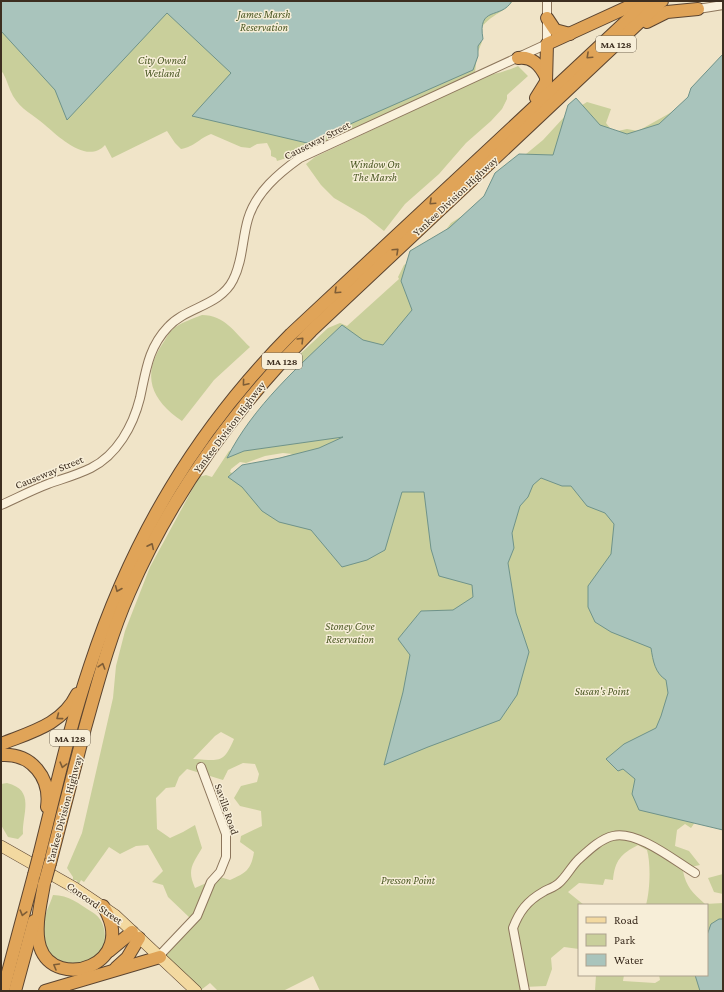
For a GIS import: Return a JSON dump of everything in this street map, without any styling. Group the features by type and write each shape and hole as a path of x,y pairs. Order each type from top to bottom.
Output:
{"highway":[{"path":"469,168 536,99 543,89 546,77 547,44 641,1"},
{"name":"Yankee Division Highway","path":"2,991 84,686 106,620 128,566 153,518 193,452 231,400 291,334 648,1"},
{"name":"Yankee Division Highway","path":"15,991 98,679 118,621 129,593 155,538 197,466 236,413 294,348 662,1"},
{"path":"570,87 654,17 694,5"},
{"path":"548,18 555,30 570,34"},
{"path":"518,58 526,58 536,62 546,77"},
{"path":"1,744 50,724 66,712 78,693 106,620"},
{"path":"1,755 15,756 27,761 38,770 46,782 48,801 39,856"},
{"path":"45,882 39,917 38,939 40,949 47,961 62,970 79,972 94,966 108,953 136,935"},
{"path":"103,906 112,924 112,942 108,953"},
{"path":"111,971 127,958 136,935"},
{"path":"45,991 159,957"}],"main road":[{"name":"Concord Street","path":"1,846 103,906 196,991"}],"street":[{"path":"547,44 548,1"},
{"path":"694,5 723,5"},
{"name":"Causeway Street","path":"1,505 90,468 108,455 122,441 137,405 147,361 152,348 168,326 176,319 207,304 228,288 238,268 248,219 253,208 275,177 300,158 547,44"},
{"name":"Saville Road","path":"159,957 197,916 211,882 220,872 226,857 226,834 201,767"},
{"path":"525,991 513,928 516,920 523,908 532,898 559,883 578,860 605,839 614,835 634,838 678,861 695,873"}],"green space":[{"path":"1,1 513,1 504,10 490,18 478,33 482,42 477,54 475,73 299,154 277,161 276,158 271,156 271,151 267,143 257,144 250,148 241,147 211,134 190,146 181,149 167,131 112,158 105,145 98,150 90,152 73,147 57,136 16,101 1,71"},
{"name":"Window On The Marsh","path":"518,66 528,76 507,95 507,99 502,109 466,143 439,174 405,204 384,231 365,216 334,198 321,185 306,164 315,157 486,76"},
{"path":"587,102 611,109 606,123 613,132 627,129 638,131 679,108 527,476 556,473 615,513 648,641 669,680 700,815 691,828 685,824 677,830 675,846 689,851 700,865 686,868 683,871 688,886 705,904 646,904 650,877 649,862 647,850 638,845 627,851 620,858 615,867 613,880 605,879 603,885 579,883 568,892 583,904 578,904 578,949 564,947 551,958 552,969 546,986 524,987 521,991 320,991 313,976 283,991 218,991 210,983 201,990 164,956 190,918 168,897 163,885 152,882 163,871 148,845 136,846 120,854 109,847 84,882 81,880 79,884 76,880 73,880 73,877 67,868 82,833 113,698 116,666 125,631 150,567 199,477 206,475 212,477 229,451 233,450 298,376 300,361 298,356 328,328 340,323 347,326 399,279 398,277 404,265 431,250 451,223 470,211 520,159 543,140 566,115","holes":["283,453 293,454 236,475 230,472 231,469 240,462 246,463 265,456","221,732 234,739 227,753 223,757 214,760 193,759 215,736","243,763 255,764 259,774 257,782 241,786 234,798 240,806 261,811 262,826 241,836 240,842 254,852 251,863 244,873 230,880 220,877 195,888 191,877 191,872 202,848 195,825 170,838 157,829 156,798 166,788 175,787 179,777 187,769 223,780 228,770"]},
{"path":"202,315 217,318 229,325 250,347 214,380 182,421 171,413 157,396 151,376 152,366 156,355 168,334 182,323"},
{"path":"7,783 16,786 22,791 25,797 26,804 23,834 18,839 8,837 1,825 1,784"},
{"path":"723,874 723,894 714,892 708,878"},
{"path":"53,895 59,895 74,900 92,912 101,921 105,933 105,939 102,952 97,958 87,963 72,965 58,961 47,951 42,936 42,926"},
{"path":"723,903 723,919 719,919 723,991 595,991 596,976 624,976 623,981 655,983 660,980 659,976 708,976 708,904 705,904"}],"water":[{"path":"1,1 512,1 507,7 491,14 483,21 483,39 478,46 478,56 473,70 307,143 192,116 231,73 167,13 67,120 55,90 1,31"},
{"path":"723,54 723,830 639,810 632,794 635,779 623,769 618,771 606,759 624,744 656,728 668,693 666,680 657,670 651,648 611,632 595,622 588,607 588,586 611,554 614,524 605,513 587,506 571,486 562,486 541,478 533,485 528,497 520,506 512,533 514,548 508,563 516,613 529,652 517,695 500,720 384,765 403,692 410,655 398,639 421,611 453,610 473,597 472,585 439,576 431,549 424,492 402,492 385,550 367,560 342,567 311,530 279,522 262,511 242,487 228,477 242,465 280,458 319,448 343,437 244,451 227,458 250,421 278,387 342,325 363,340 383,345 412,310 401,281 410,251 449,228 484,196 495,173 519,154 553,155 568,105 576,98 600,125 627,134 659,124 688,97 691,88"},
{"path":"719,919 723,919 723,991 700,991 695,976 708,976 708,932 711,924"}],"park label":[{"name":"James Marsh Reservation","path":"264,20"},
{"name":"City Owned Wetland","path":"162,66"},
{"name":"Stoney Cove Reservation","path":"350,632"},
{"name":"Susan's Point","path":"602,691"},
{"name":"Presson Point","path":"408,880"}]}
